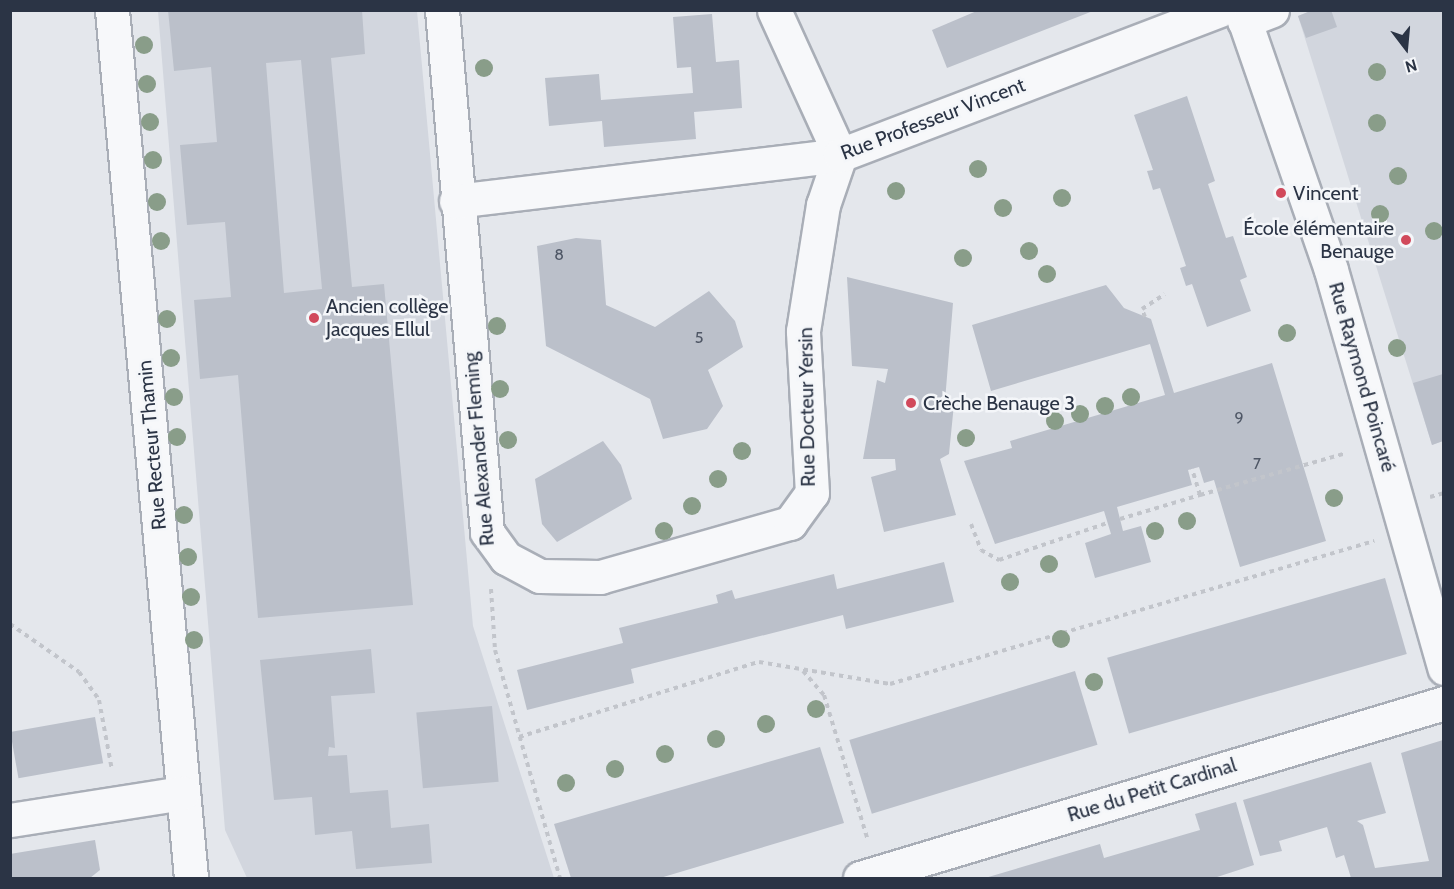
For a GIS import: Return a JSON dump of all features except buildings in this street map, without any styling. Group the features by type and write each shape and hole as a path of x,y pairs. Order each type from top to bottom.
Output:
{"street":[{"name":"Rue Recteur Thamin","path":"112,10 191,879"},
{"name":"Rue Alexander Fleming","path":"442,10 456,201 487,532"},
{"path":"774,10 840,155"},
{"name":"Rue Professeur Vincent","path":"456,201 840,155 1244,13"},
{"name":"Rue Raymond Poincaré","path":"1244,13 1331,270 1382,442 1443,669"},
{"name":"Rue Docteur Yersin","path":"487,532 506,558 540,576 600,577 790,523 812,493 803,331 823,205 840,155"},
{"name":"Rue du Petit Cardinal","path":"869,876 1443,703"},
{"path":"10,820 183,793"}],"path":[{"path":"1145,317 1142,309 1164,294"},
{"path":"1120,519 1382,442"},
{"path":"1192,469 1200,495"},
{"path":"971,524 981,550 999,560 1107,523"},
{"path":"519,737 759,662 890,684 1406,531"},
{"name":"Rue Alexander Fleming","path":"487,532 495,651 560,879"},
{"path":"10,624 79,672 99,700 118,803"},
{"path":"803,671 824,695 869,876"}],"shaded area":[{"name":"École élémentaire Benauge","path":"1313,10 1443,11 1443,441 1432,445 1298,16"},
{"name":"Ancien collège Jacques Ellul","path":"158,11 417,11 473,626 554,878 247,878 225,830"}],"place":[{"name":"Vincent","path":"1281,193"},
{"name":"École élémentaire Benauge","path":"1406,240"},
{"name":"Ancien collège Jacques Ellul","path":"314,318"},
{"name":"Crèche Benauge 3","path":"911,403"}]}
